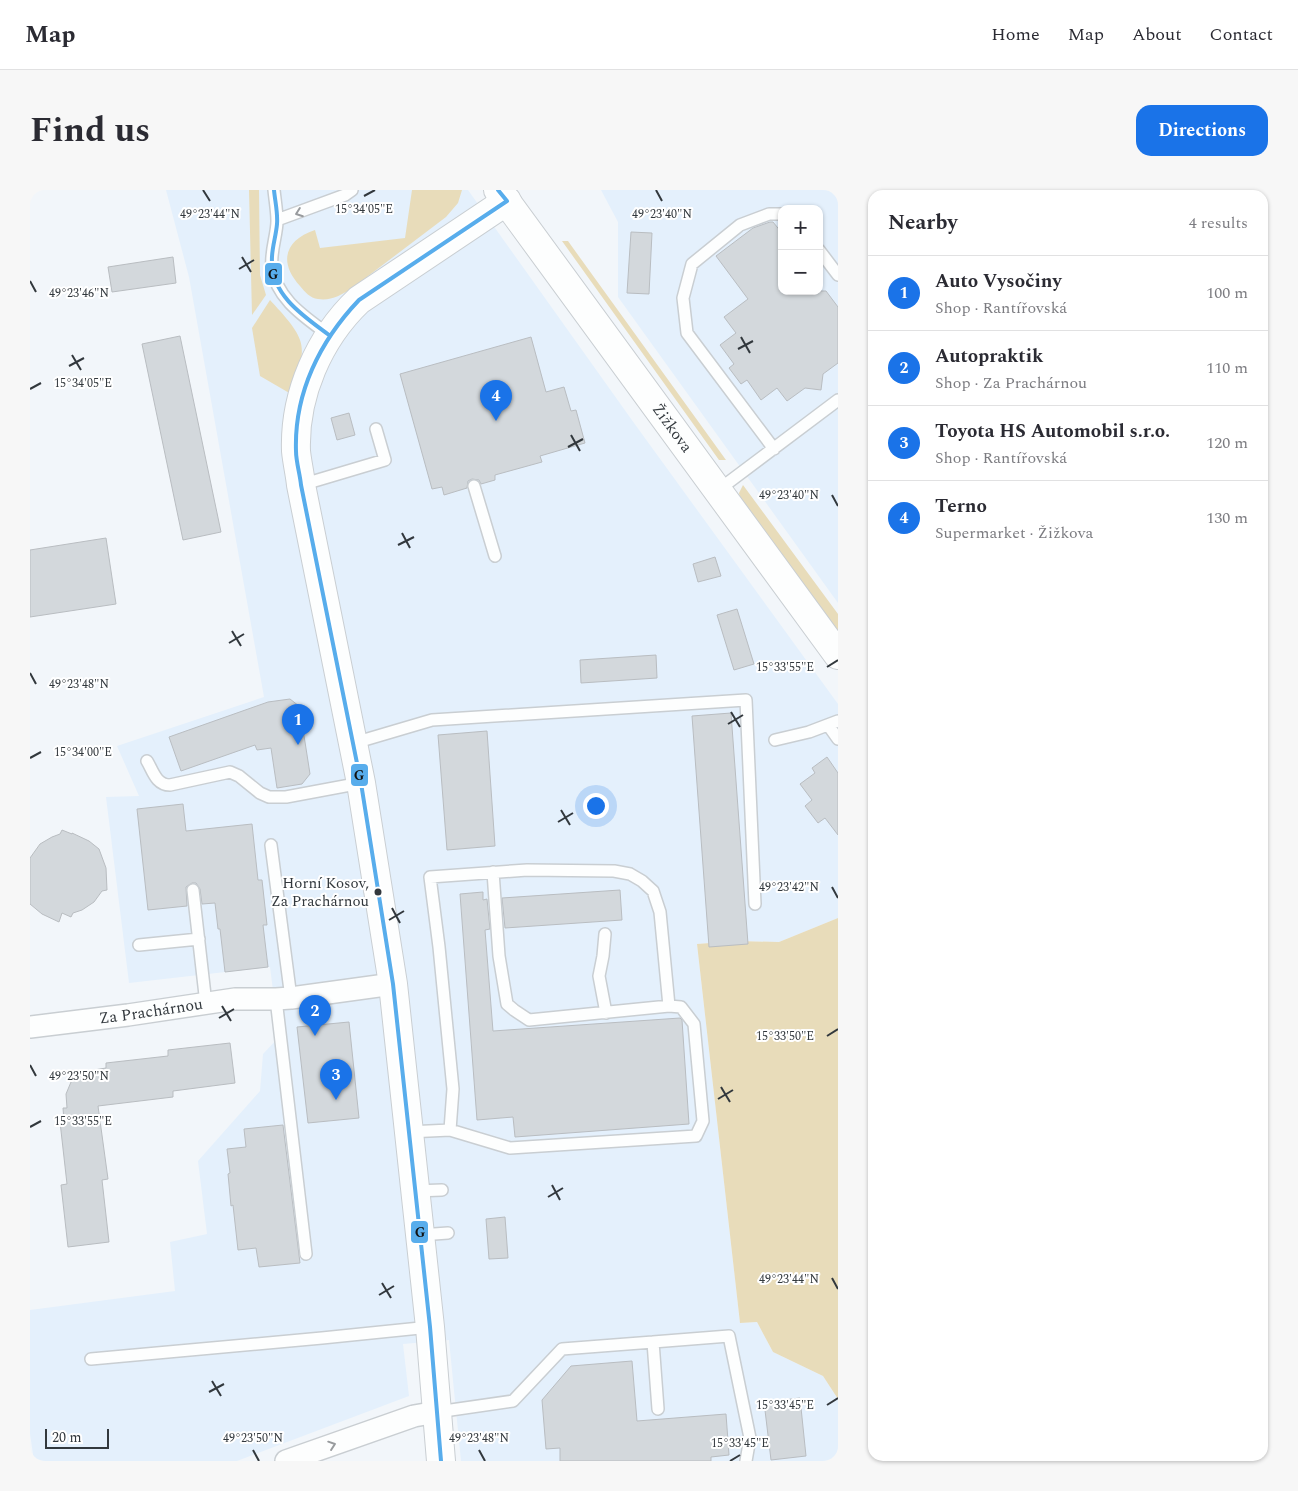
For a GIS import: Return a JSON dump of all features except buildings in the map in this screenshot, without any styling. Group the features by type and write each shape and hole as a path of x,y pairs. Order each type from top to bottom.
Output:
{"street":[{"path":"441,1461 430,1327 393,984 354,743 301,485 296,451 297,423 306,382 330,335 345,313 359,300 509,194"},
{"name":"Žižkova","path":"509,194 717,491 838,655"},
{"name":"Za Prachárnou","path":"30,1027 234,999 283,998 393,984"},
{"path":"286,1461 414,1416 437,1412"}],"lane":[{"path":"274,190 277,220 272,266 277,286 301,315 330,335"},
{"path":"277,220 345,195 352,190"},
{"path":"774,449 687,333 683,298 692,264 740,225 769,214 778,214"},
{"path":"823,255 838,275"},
{"path":"717,491 838,400"},
{"path":"301,485 385,460 376,430"},
{"path":"474,486 495,556"},
{"path":"354,743 432,720 746,700 755,904"},
{"path":"775,740 809,732 833,723 838,739"},
{"path":"147,761 159,782 163,785 230,772 269,797 286,797 361,782"},
{"path":"271,845 306,1254"},
{"path":"450,1130 453,1089 430,877 527,870 614,871 630,874 642,881 652,891 660,912 670,1006"},
{"path":"408,1132 450,1130 510,1148 696,1136 703,1121 694,1024 681,1007 670,1006 529,1020 508,1004 499,956 493,872"},
{"path":"193,890 206,1004"},
{"path":"605,934 599,976 606,1013"},
{"path":"139,945 199,939"},
{"path":"415,1191 442,1190"},
{"path":"420,1235 448,1233"},
{"path":"91,1359 430,1327"},
{"path":"437,1412 513,1401 562,1349 729,1336 750,1438 746,1461"},
{"path":"654,1342 658,1408"}],"shaded area":[{"path":"166,190 468,190 838,704 838,918 779,942 736,941 697,944 740,1323 757,1322 773,1352 823,1376 838,1399 838,1455 831,1461 461,1461 449,1340 403,1344 409,1396 237,1461 34,1461 30,1434 30,1310 175,1291 170,1242 207,1234 198,1161 260,1091 263,1054 279,1037 270,967 129,983 106,797 139,796 117,746 264,697 189,277"},
{"path":"249,190 259,190 260,275 266,295 252,315"},
{"path":"412,190 462,190 458,203 446,217 351,289 336,297 318,299 313,297 293,277 287,260 291,246 305,234 315,230 320,248 405,238"},
{"path":"601,190 838,190 838,603 618,297 618,222"},
{"path":"562,241 568,241 726,460 719,460"},
{"path":"270,300 295,330 302,347 300,367 291,394 260,376 252,328"},
{"path":"743,485 838,614 838,631 740,498 739,493"},
{"path":"838,918 838,1399 823,1376 773,1352 757,1322 740,1323 697,944 736,941 779,942"}],"transit line":[{"name":"G","path":"274,190 277,220 272,253 273,274 284,295 300,313 329,335"},
{"name":"G","path":"441,1461 430,1327 393,984 361,783 301,485 296,455 297,430 300,409 312,369 332,333 345,316 359,300 507,201 498,190"}],"place":[{"name":"Terno","path":"496,421"},
{"name":"Auto Vysočiny","path":"298,745"},
{"name":"Horní Kosov, Za Prachárnou","path":"378,892"},
{"name":"Autopraktik","path":"315,1036"},
{"name":"Toyota HS Automobil s.r.o.","path":"336,1100"}]}
